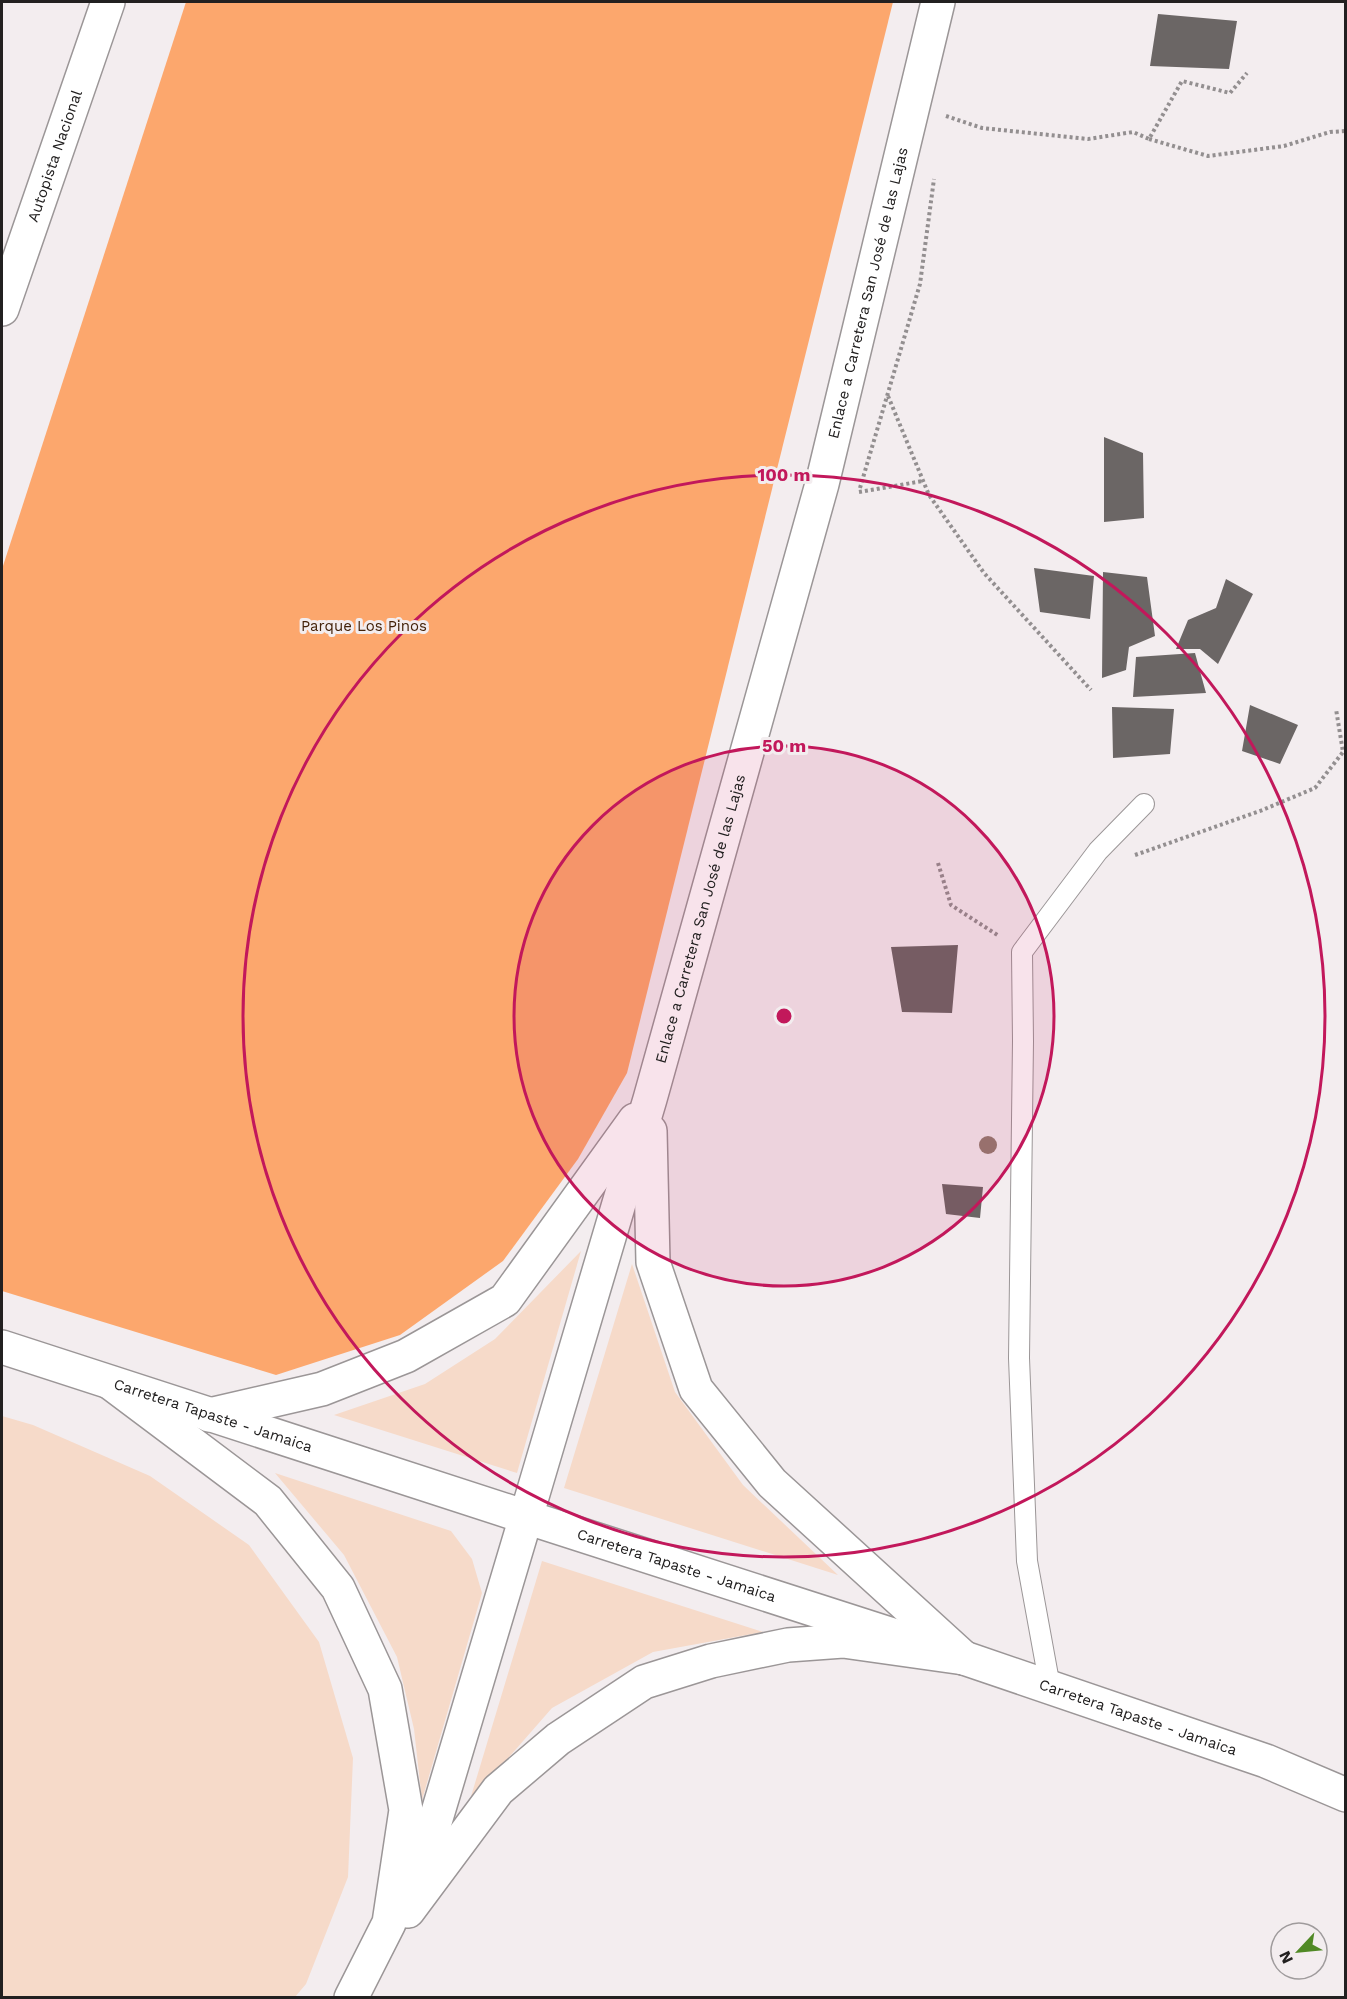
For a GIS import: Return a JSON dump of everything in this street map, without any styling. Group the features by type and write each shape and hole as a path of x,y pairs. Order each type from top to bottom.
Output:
{"main road":[{"name":"Autopista Nacional","path":"2,309 108,2"},
{"name":"Enlace a Carretera San José de las Lajas","path":"369,1998 395,1953 650,1099 822,484 938,2"},
{"path":"209,1415 322,1389 406,1356 505,1300 650,1099"},
{"path":"650,1099 653,1262 696,1389 772,1483 964,1658"},
{"name":"Carretera Tapaste - Jamaica","path":"2,1347 964,1658 1266,1761 1346,1796"},
{"path":"111,1383 268,1501 338,1588 385,1689 406,1810 389,1923 351,1998"},
{"path":"408,1911 498,1790 558,1740 645,1682 722,1659 788,1645 843,1641 964,1658"}],"lane":[{"path":"1050,1688 1027,1561 1020,1394 1022,952 1098,851 1144,804"}],"path":[{"path":"1149,139 1182,81 1230,93 1247,73"},
{"path":"942,115 982,128 1088,139 1133,132 1208,156 1284,146 1330,132 1346,131"},
{"path":"888,396 929,495 984,573 1091,690"},
{"path":"859,492 923,481"},
{"path":"1081,874 1260,812 1315,788 1343,752 1336,709"},
{"path":"938,863 951,905 1022,952"}],"shaded area":[{"path":"581,1251 517,1473 334,1415 425,1384 495,1339"},
{"path":"632,1264 675,1392 743,1485 838,1575 564,1488"},
{"path":"2,1416 33,1425 150,1476 249,1545 319,1642 353,1758 348,1877 306,1984 295,1997 2,1997"},
{"path":"275,1473 451,1531 472,1559 482,1593 422,1800 414,1729 397,1657 344,1555"},
{"path":"542,1561 763,1632 653,1652 552,1708 469,1803"}],"green space":[{"name":"Parque Los Pinos","path":"186,2 893,2 627,1073 578,1159 503,1261 400,1335 276,1375 2,1291 2,569"}],"building":[{"path":"1158,14 1237,21 1229,69 1150,66"},
{"path":"1104,437 1143,453 1144,518 1104,522"},
{"path":"1034,568 1094,576 1090,619 1040,612"},
{"path":"1103,572 1147,577 1155,636 1129,647 1126,670 1102,678"},
{"path":"1226,579 1253,594 1218,664 1200,649 1176,649 1188,620 1216,608"},
{"path":"1195,653 1206,693 1133,697 1136,657"},
{"path":"1250,705 1298,725 1280,764 1242,751"},
{"path":"1112,707 1174,709 1170,754 1113,758"},
{"path":"958,945 952,1013 902,1012 891,947"},
{"path":"942,1184 983,1187 980,1218 946,1214"}]}
